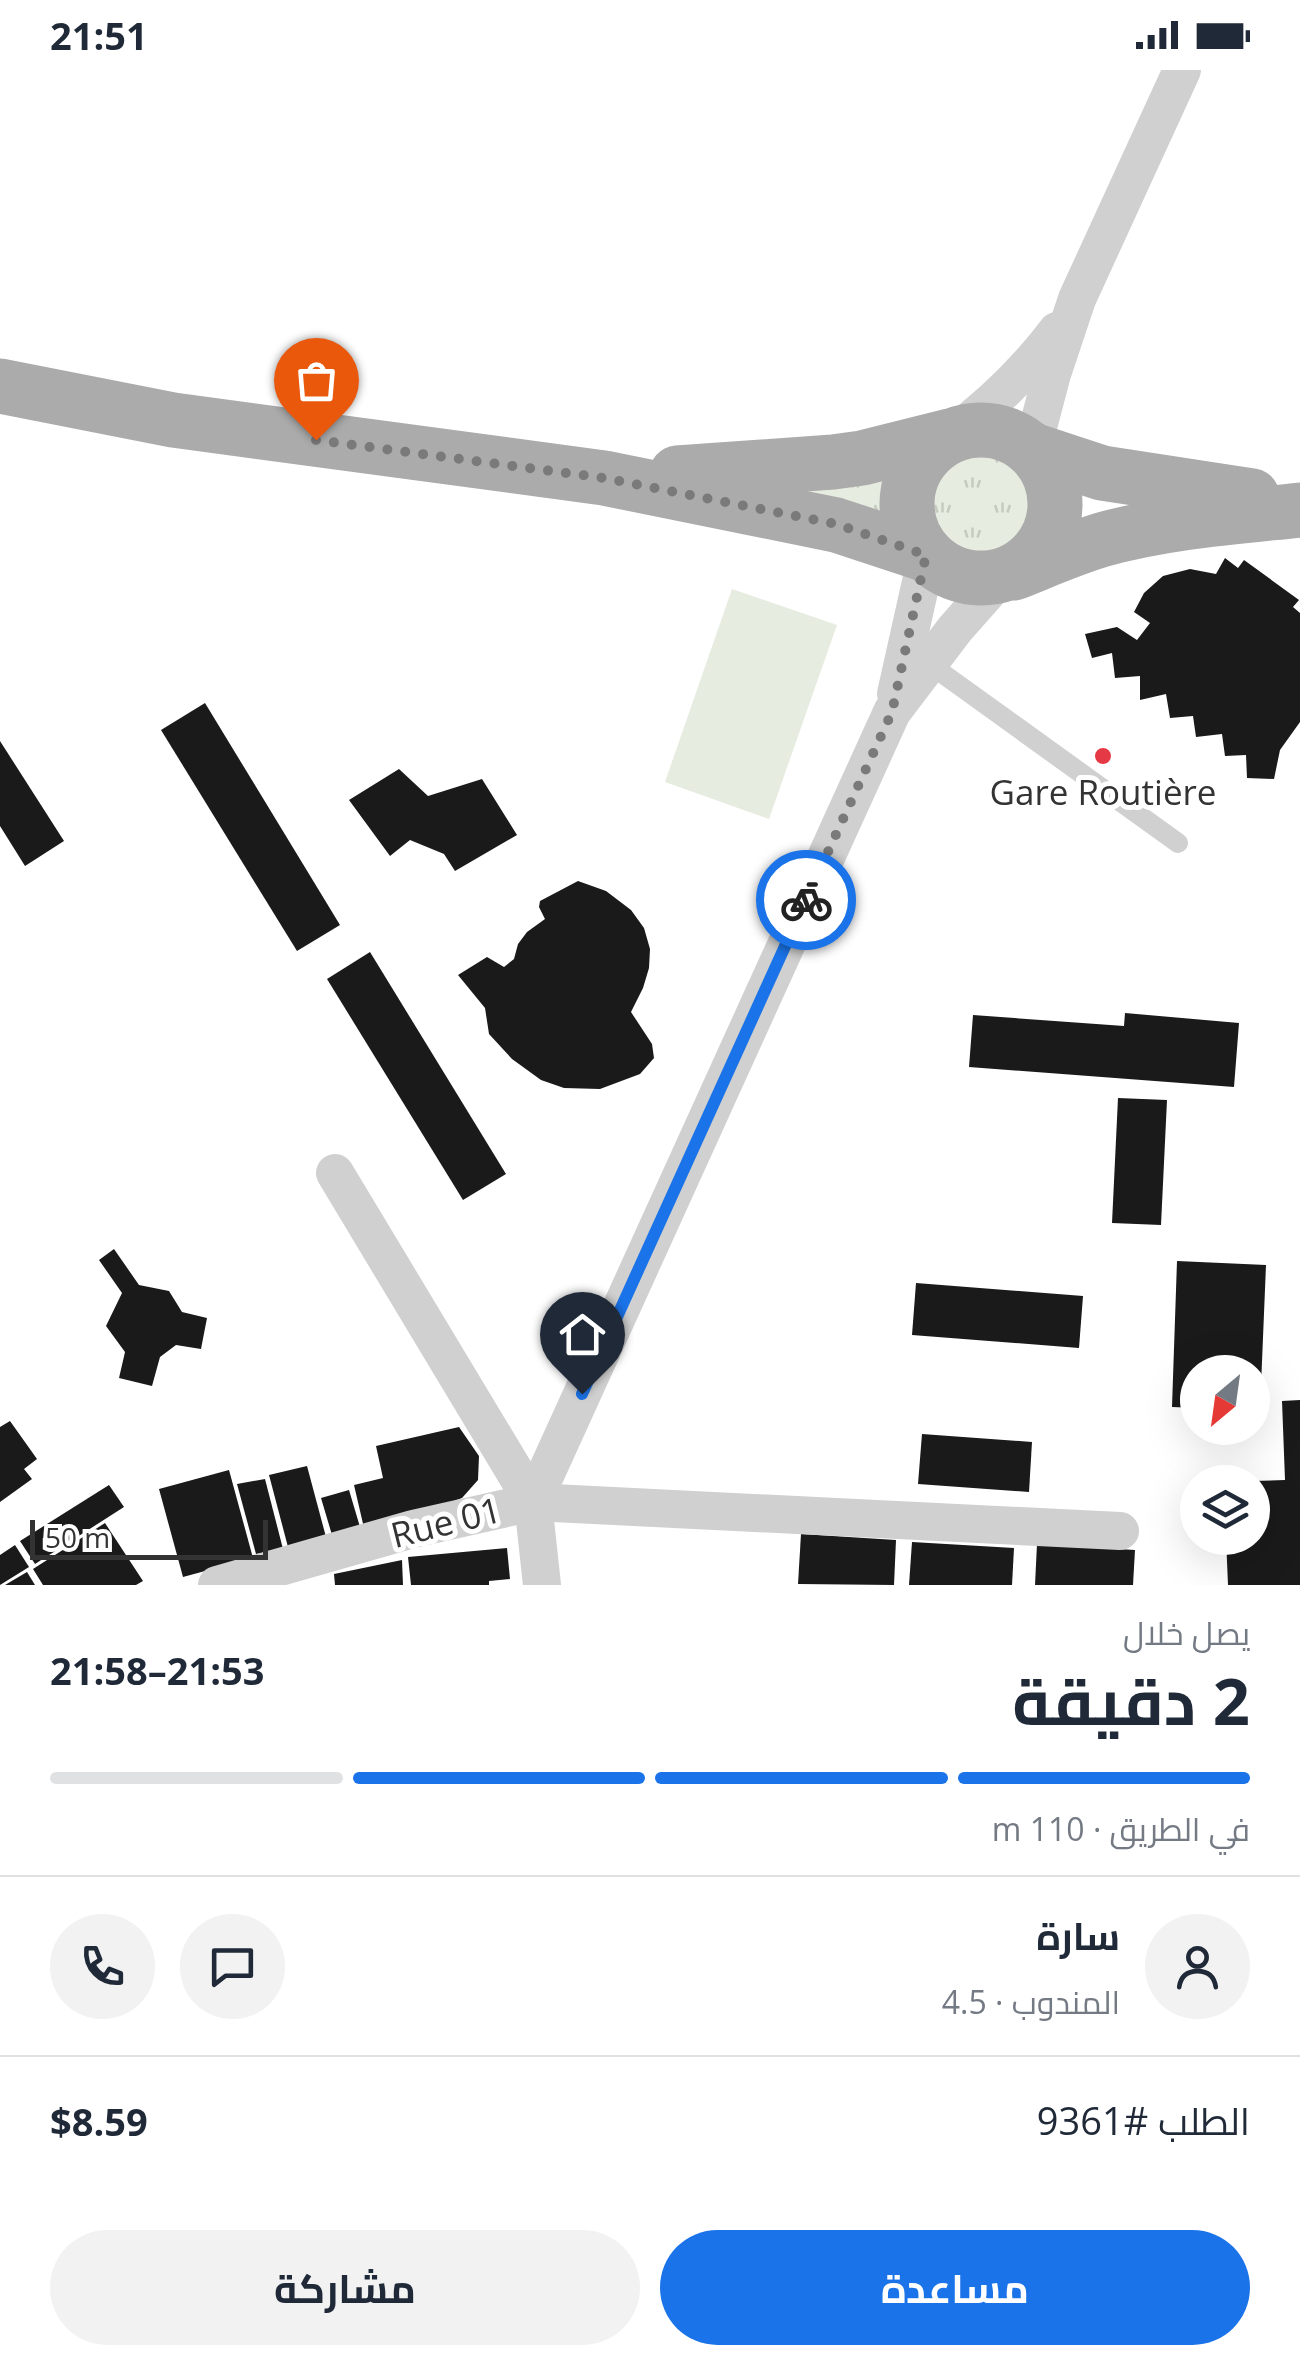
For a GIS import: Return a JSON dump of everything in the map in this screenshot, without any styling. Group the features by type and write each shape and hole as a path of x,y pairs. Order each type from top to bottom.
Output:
{"main road":[{"path":"0,386 173,420 604,478 836,524 926,555"},
{"path":"604,478 832,462 974,429 999,432 1022,442 1042,460 1056,500 1054,521 1035,556 1002,577"},
{"path":"950,436 919,462 907,490 908,521 926,555 939,566 969,577 1002,577 1131,533 1300,510"},
{"path":"1032,450 1102,473 1300,501"}],"street":[{"path":"1032,450 1077,299 1182,70"},
{"path":"950,436 994,401 1034,361 1077,299"},
{"path":"892,712 926,555"},
{"path":"892,712 1002,577"},
{"name":"Rue 01","path":"217,1585 413,1529 533,1502 892,712"},
{"path":"336,1173 533,1502 542,1585"},
{"path":"533,1502 1120,1531"}],"lane":[{"path":"928,664 1178,843"}],"green space":[{"path":"987,454 1017,466 1031,480 1039,499 1040,516 1032,538 995,564 983,566 947,552 931,524 930,509 939,478 951,466"},
{"path":"894,471 890,498 893,527 737,490"},
{"path":"732,589 837,625 769,819 665,782"}],"building":[{"path":"1225,558 1238,568 1244,560 1299,600 1293,607 1300,613 1300,722 1280,750 1274,779 1247,778 1246,755 1225,756 1222,734 1196,737 1193,716 1170,718 1166,694 1140,700 1140,676 1115,678 1112,653 1092,658 1085,634 1117,627 1137,640 1150,623 1134,612 1144,593 1163,576 1190,569 1216,574"},
{"path":"205,703 340,925 297,951 161,730"},
{"path":"0,741 64,841 25,866 0,826"},
{"path":"399,769 428,796 482,779 517,835 455,871 444,854 410,840 390,856 349,800"},
{"path":"578,881 606,891 631,910 644,928 650,949 643,988 631,1012 652,1044 654,1058 640,1074 600,1089 564,1088 541,1080 512,1059 489,1034 485,1008 458,975 487,957 504,967 514,959 527,932 545,919 540,901"},
{"path":"370,952 506,1174 463,1200 327,979"},
{"path":"1125,1013 1239,1023 1234,1087 969,1067 973,1015 1124,1026"},
{"path":"1118,1098 1167,1100 1161,1225 1112,1223"},
{"path":"114,1249 139,1285 169,1291 182,1312 207,1318 201,1349 176,1345 160,1357 152,1386 119,1378 125,1352 106,1326 122,1293 99,1260"},
{"path":"1177,1261 1266,1265 1262,1355 1180,1355 1180,1407 1172,1407"},
{"path":"916,1283 1083,1296 1079,1348 912,1335"},
{"path":"1300,1400 1300,1585 1228,1585 1227,1555 1270,1555 1270,1480 1285,1480 1282,1401"},
{"path":"10,1421 37,1459 24,1469 32,1479 0,1502 0,1427"},
{"path":"459,1427 479,1456 478,1480 462,1498 408,1518 364,1528 354,1485 383,1478 376,1446"},
{"path":"922,1434 1032,1442 1029,1492 918,1484"},
{"path":"307,1466 326,1537 288,1547 269,1475"},
{"path":"229,1470 253,1558 183,1577 159,1489"},
{"path":"265,1479 283,1549 256,1554 237,1484"},
{"path":"109,1485 124,1507 35,1564 20,1541"},
{"path":"349,1490 360,1527 332,1535 321,1498"},
{"path":"105,1523 143,1581 136,1585 43,1585 33,1569"},
{"path":"801,1534 896,1540 894,1585 798,1584"},
{"path":"912,1542 1014,1548 1012,1585 909,1585"},
{"path":"1037,1544 1135,1550 1133,1585 1035,1585"},
{"path":"15,1545 29,1567 0,1585 0,1555"},
{"path":"507,1548 510,1579 489,1581 489,1585 411,1585 408,1557"},
{"path":"402,1560 403,1585 335,1585 334,1574"},
{"path":"27,1572 35,1585 5,1585"}],"way so far":[{"path":"316,440 604,478 836,524 926,555 892,712 806,900"}],"place":[{"name":"Gare Routière","path":"1103,756"}],"route":[{"path":"582,1394 806,900"}]}
